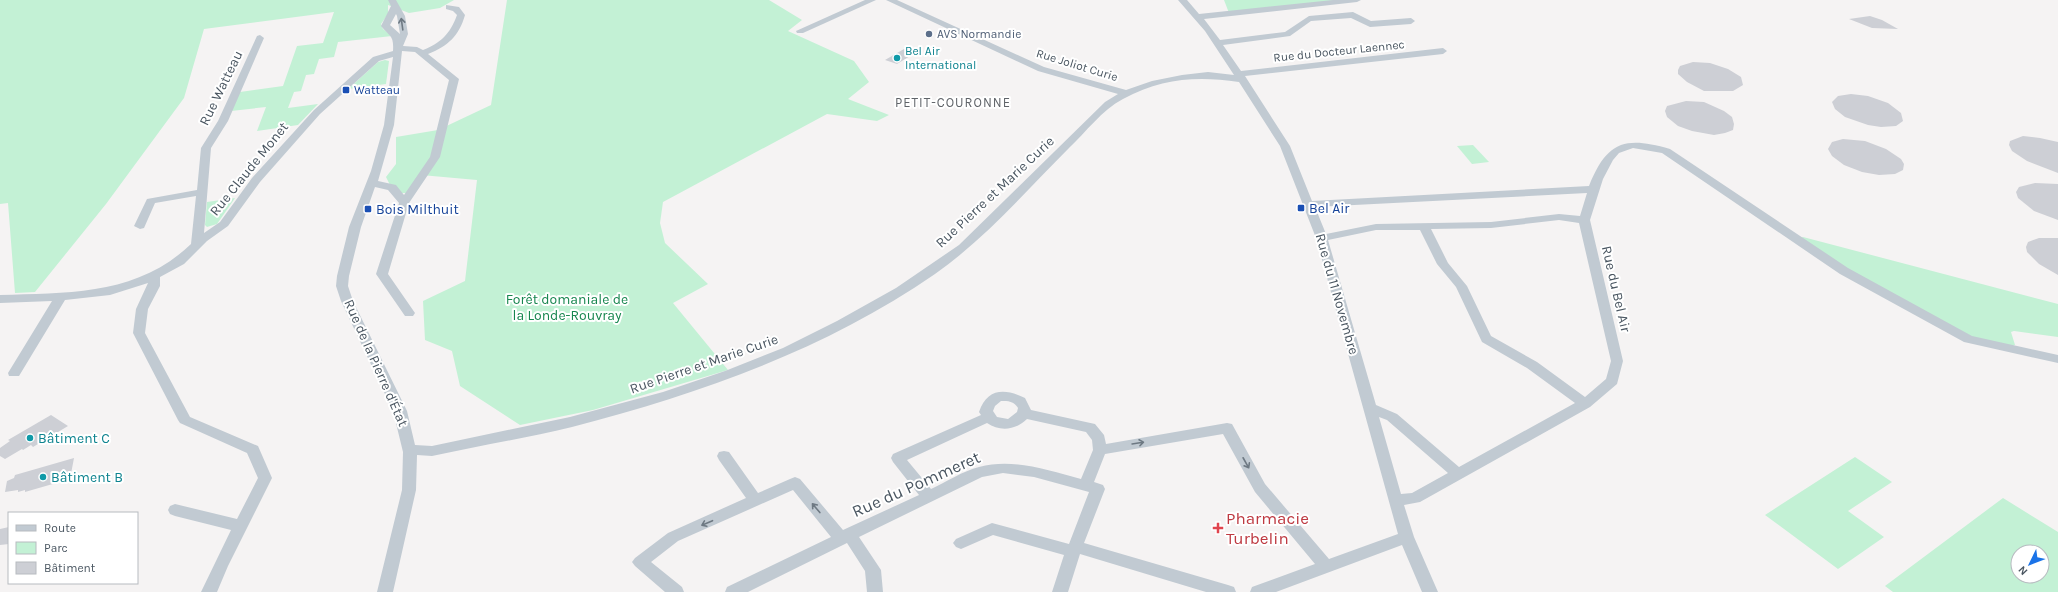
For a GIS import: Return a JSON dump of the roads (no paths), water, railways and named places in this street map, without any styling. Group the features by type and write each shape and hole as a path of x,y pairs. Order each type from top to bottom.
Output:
{"street":[{"path":"800,31 872,0"},
{"name":"Rue Joliot Curie","path":"890,0 1041,69 1125,93"},
{"name":"Rue du 11 Novembre","path":"1182,0 1197,17 1232,64 1258,101 1285,146 1322,238 1406,537 1430,592"},
{"path":"1197,17 1357,0"},
{"path":"393,4 385,26 396,35 398,48 410,48 421,54 454,79 435,157 404,203 400,224 386,255 382,274 409,313"},
{"name":"Rue de la Pierre d'État","path":"385,592 409,490 410,452 400,411 347,301 342,286 350,243 389,125 398,48 404,34 401,16 393,4"},
{"path":"421,54 443,45 458,26 462,15 456,9 449,7"},
{"path":"1217,43 1287,34 1293,32 1303,22 1309,19 1353,15 1370,24 1411,21"},
{"name":"Rue Watteau","path":"197,245 206,148 223,120 260,38"},
{"name":"Rue Claude Monet","path":"0,299 61,297 110,291 154,276 180,261 203,239 224,224 256,180 317,112 376,59 398,48"},
{"name":"Rue du Docteur Laennec","path":"1240,76 1443,51"},
{"name":"Rue Pierre et Marie Curie","path":"1209,75 1232,64"},
{"name":"Rue Pierre et Marie Curie","path":"410,452 418,450 432,451 531,431 626,408 730,374 787,351 900,291 931,271 963,246 1108,104 1125,93 1150,84 1184,77 1209,75 1240,76"},
{"path":"1322,238 1376,227 1491,225 1559,217 1584,220 1594,189 1611,156 1622,147 1652,147 1666,151 1844,271 1968,340 2058,359"},
{"path":"371,183 392,187 404,203"},
{"path":"1308,204 1594,189"},
{"path":"140,226 151,201 202,192"},
{"name":"Rue du Bel Air","path":"1396,501 1415,498 1585,404 1612,381 1617,361 1584,220"},
{"path":"1424,227 1443,264 1461,286 1486,339 1501,349 1532,365 1585,404"},
{"path":"154,276 154,286 142,309 139,333 186,420 253,450 265,478 210,592"},
{"path":"14,373 61,297"},
{"path":"1004,396 1020,401 1025,409 1024,414 1017,422 1004,424 992,420 986,412 988,403 998,397 1004,396"},
{"path":"1369,408 1392,417 1458,474"},
{"path":"1024,414 1090,428 1099,439 1100,450 1085,486"},
{"path":"929,496 898,458 988,416"},
{"path":"1100,450 1227,428 1260,488 1326,567"},
{"path":"724,456 756,501"},
{"name":"Rue du Pommeret","path":"734,592 845,536 979,472 1003,468 1034,472 1098,489 1075,549"},
{"path":"676,592 640,562 673,537 795,483 845,536 873,570 875,592"},
{"path":"175,510 241,526"},
{"path":"961,543 992,529 1075,549 1228,592"},
{"path":"1258,592 1406,537"},
{"path":"1060,592 1065,573 1075,549"}],"place":[{"name":"AVS Normandie","path":"929,34"},
{"name":"Bel Air International","path":"897,58"},
{"name":"Watteau","path":"346,90"},
{"name":"Bel Air","path":"1301,208"},
{"name":"Bois Milthuit","path":"368,209"},
{"name":"Bâtiment C","path":"30,438"},
{"name":"Bâtiment B","path":"43,477"},
{"name":"Pharmacie Turbelin","path":"1218,528"}],"district":[{"name":"PETIT-COURONNE","path":"953,102"}],"park label":[{"name":"Forêt domaniale de la Londe-Rouvray","path":"567,308"}]}
